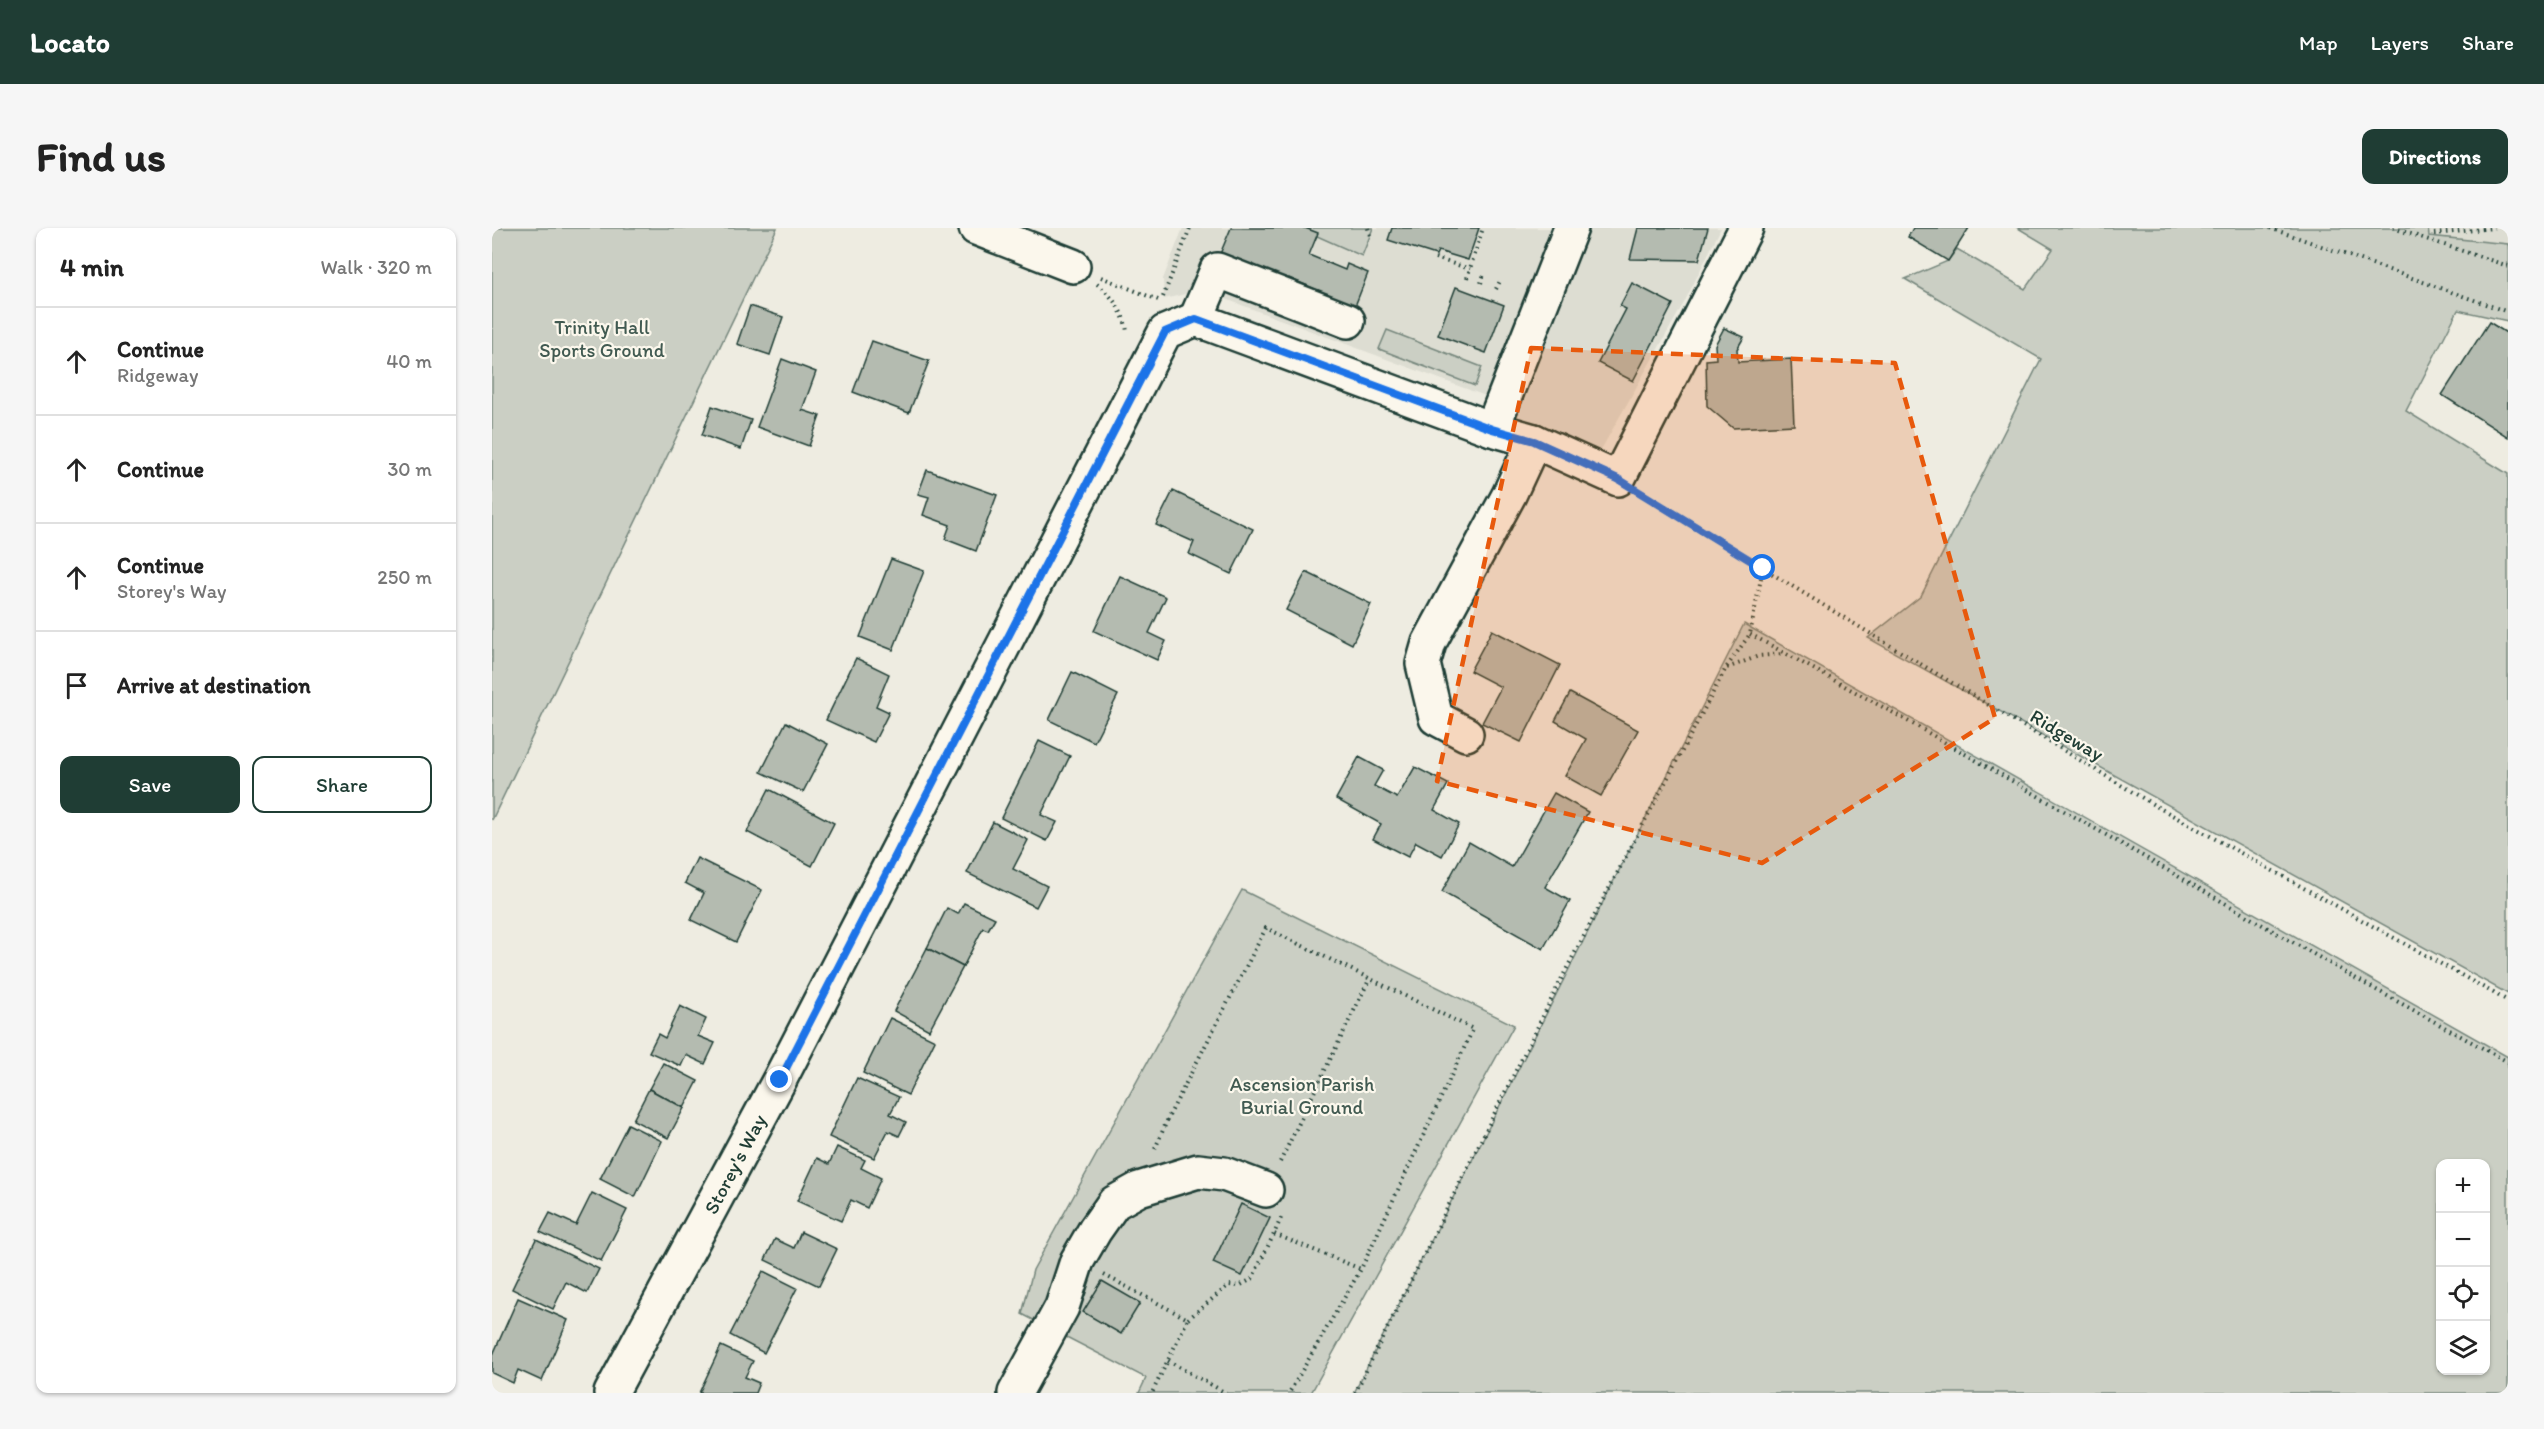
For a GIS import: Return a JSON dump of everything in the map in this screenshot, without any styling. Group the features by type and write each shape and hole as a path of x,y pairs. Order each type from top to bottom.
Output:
{"street":[{"path":"976,228 1073,266"},
{"path":"1492,429 1571,228"},
{"path":"1348,321 1217,270 1196,319 1492,429 1534,441 1618,479 1746,228"},
{"path":"1262,342 1282,295"},
{"name":"Storey's Way","path":"611,1393 780,1080 1165,332 1196,319"},
{"path":"1466,734 1436,718 1423,664 1428,643 1509,495 1534,441"},
{"path":"1015,1393 1062,1307 1077,1261 1114,1203 1139,1189 1198,1171 1224,1174 1266,1190"}],"path":[{"path":"1073,266 1161,302 1190,228"},
{"path":"1368,228 1370,236"},
{"path":"1467,278 1483,228"},
{"path":"2270,228 2508,312"},
{"path":"2393,228 2508,266"},
{"path":"2434,228 2434,234 2494,228"},
{"path":"1435,258 1470,269"},
{"path":"1073,266 1109,293 1126,325 1128,335"},
{"path":"1480,283 1484,274"},
{"path":"1496,289 1500,281"},
{"name":"Ridgeway","path":"1618,479 2154,805 2508,1002"},
{"path":"1355,1393 1569,964 1726,668 1750,634 1763,568"},
{"path":"1750,634 1899,716 2362,982 2508,1062"},
{"path":"1726,668 1759,656 1785,654"},
{"path":"1139,1189 1169,1116 1266,928 1473,1029 1361,1269 1289,1393"},
{"path":"1152,1393 1188,1319 1229,1286 1239,1286 1252,1279 1288,1203 1266,1190 1369,980"},
{"path":"1274,1234 1361,1269"},
{"path":"1077,1261 1188,1319"},
{"path":"1168,1361 1226,1393"}],"highlighted area":[{"path":"1531,348 1895,363 1995,718 1762,863 1437,781"}],"shaded area":[{"path":"1183,228 1721,228 1685,301 1593,464 1505,436 1515,407 1207,292 1198,291 1164,299 1163,279"},
{"path":"2302,228 2508,228 2508,286"}],"green space":[{"name":"Trinity Hall Sports Ground","path":"492,228 777,228 492,820"},
{"path":"1305,228 1373,228 1362,256 1317,236 1317,233"},
{"path":"2018,228 2428,228 2429,236 2508,244 2508,321 2458,310 2406,411 2508,474 2508,994 1868,638 1921,596 2041,359 1905,279 1948,261 1957,249 2025,289 2053,249"},
{"path":"1387,330 1482,367 1475,386 1379,349"},
{"path":"1744,624 2508,1057 2508,1393 1354,1393"},
{"name":"Ascension Parish Burial Ground","path":"1242,890 1514,1025 1311,1393 1139,1393 1146,1378 1022,1314 1033,1270"}],"building":[{"path":"1231,228 1305,228 1318,233 1309,255 1345,270 1347,264 1368,273 1355,306 1289,278 1288,281 1220,254"},
{"path":"1392,228 1479,228 1468,260 1438,251 1436,255 1388,240"},
{"path":"1638,228 1708,228 1699,260 1630,259"},
{"path":"1913,228 1969,228 1948,261 1908,237"},
{"path":"1632,283 1673,304 1633,381 1598,363 1626,309 1620,306"},
{"path":"1456,287 1504,305 1486,353 1438,335"},
{"path":"750,306 783,317 770,355 737,344"},
{"path":"2489,322 2508,334 2508,437 2442,395"},
{"path":"1724,328 1744,337 1737,349 1738,362 1791,359 1794,425 1733,428 1707,406 1706,360 1716,359 1715,345"},
{"path":"872,341 929,361 909,413 853,392"},
{"path":"782,359 816,372 802,410 820,416 809,446 757,427"},
{"path":"712,406 751,420 741,449 702,435"},
{"path":"927,470 997,495 976,551 945,539 950,525 923,515 929,497 918,494"},
{"path":"1173,491 1253,529 1231,574 1189,554 1194,542 1156,525"},
{"path":"891,559 924,571 893,650 860,637"},
{"path":"1306,572 1371,604 1352,644 1286,610"},
{"path":"1120,576 1166,597 1149,633 1166,641 1157,660 1094,631"},
{"path":"1492,630 1560,665 1521,742 1482,723 1501,687 1470,671"},
{"path":"856,658 889,674 876,706 889,712 874,742 826,720"},
{"path":"1072,672 1118,695 1094,742 1049,720"},
{"path":"1570,693 1638,730 1601,796 1565,776 1586,739 1555,721"},
{"path":"786,722 828,744 803,792 761,772"},
{"path":"1039,741 1070,756 1041,815 1057,822 1047,841 1001,818"},
{"path":"1359,757 1383,770 1374,786 1397,798 1415,767 1448,784 1434,810 1459,824 1442,856 1416,842 1408,857 1373,839 1381,824 1336,799"},
{"path":"769,789 834,823 812,866 747,832"},
{"path":"1554,793 1588,812 1545,887 1570,901 1543,949 1442,892 1469,842 1512,867"},
{"path":"993,822 1028,840 1013,869 1047,886 1036,907 967,873"},
{"path":"697,858 762,890 736,942 691,920 704,893 685,883"},
{"path":"964,903 995,918 988,930 983,928 963,967 927,948 947,908 958,914"},
{"path":"927,948 963,967 929,1030 894,1011"},
{"path":"680,1006 706,1019 698,1036 715,1043 705,1064 686,1055 681,1066 649,1052 658,1034 665,1038"},
{"path":"890,1018 935,1040 908,1095 863,1073"},
{"path":"663,1063 698,1081 684,1108 649,1089"},
{"path":"857,1078 899,1097 890,1114 906,1122 899,1136 888,1131 874,1158 829,1137"},
{"path":"649,1089 684,1108 668,1138 633,1120"},
{"path":"628,1124 662,1141 635,1197 600,1179"},
{"path":"837,1147 865,1160 861,1168 881,1178 867,1208 851,1200 841,1221 797,1201 817,1158 829,1164"},
{"path":"592,1193 627,1210 601,1261 540,1232 550,1213 576,1225"},
{"path":"1241,1204 1270,1218 1242,1276 1213,1263"},
{"path":"801,1232 837,1249 819,1286 765,1260 775,1239 794,1248"},
{"path":"536,1239 599,1269 587,1293 566,1282 553,1309 512,1289"},
{"path":"763,1271 797,1288 764,1353 730,1335"},
{"path":"1102,1281 1140,1303 1121,1334 1083,1312"},
{"path":"518,1298 568,1320 542,1381 518,1370 513,1383 492,1373 492,1357"},
{"path":"721,1346 753,1361 745,1377 759,1383 755,1393 699,1393"}],"route":[{"path":"780,1080 1165,332 1196,319 1492,429 1534,441 1577,463 1618,479 1763,568"}]}
